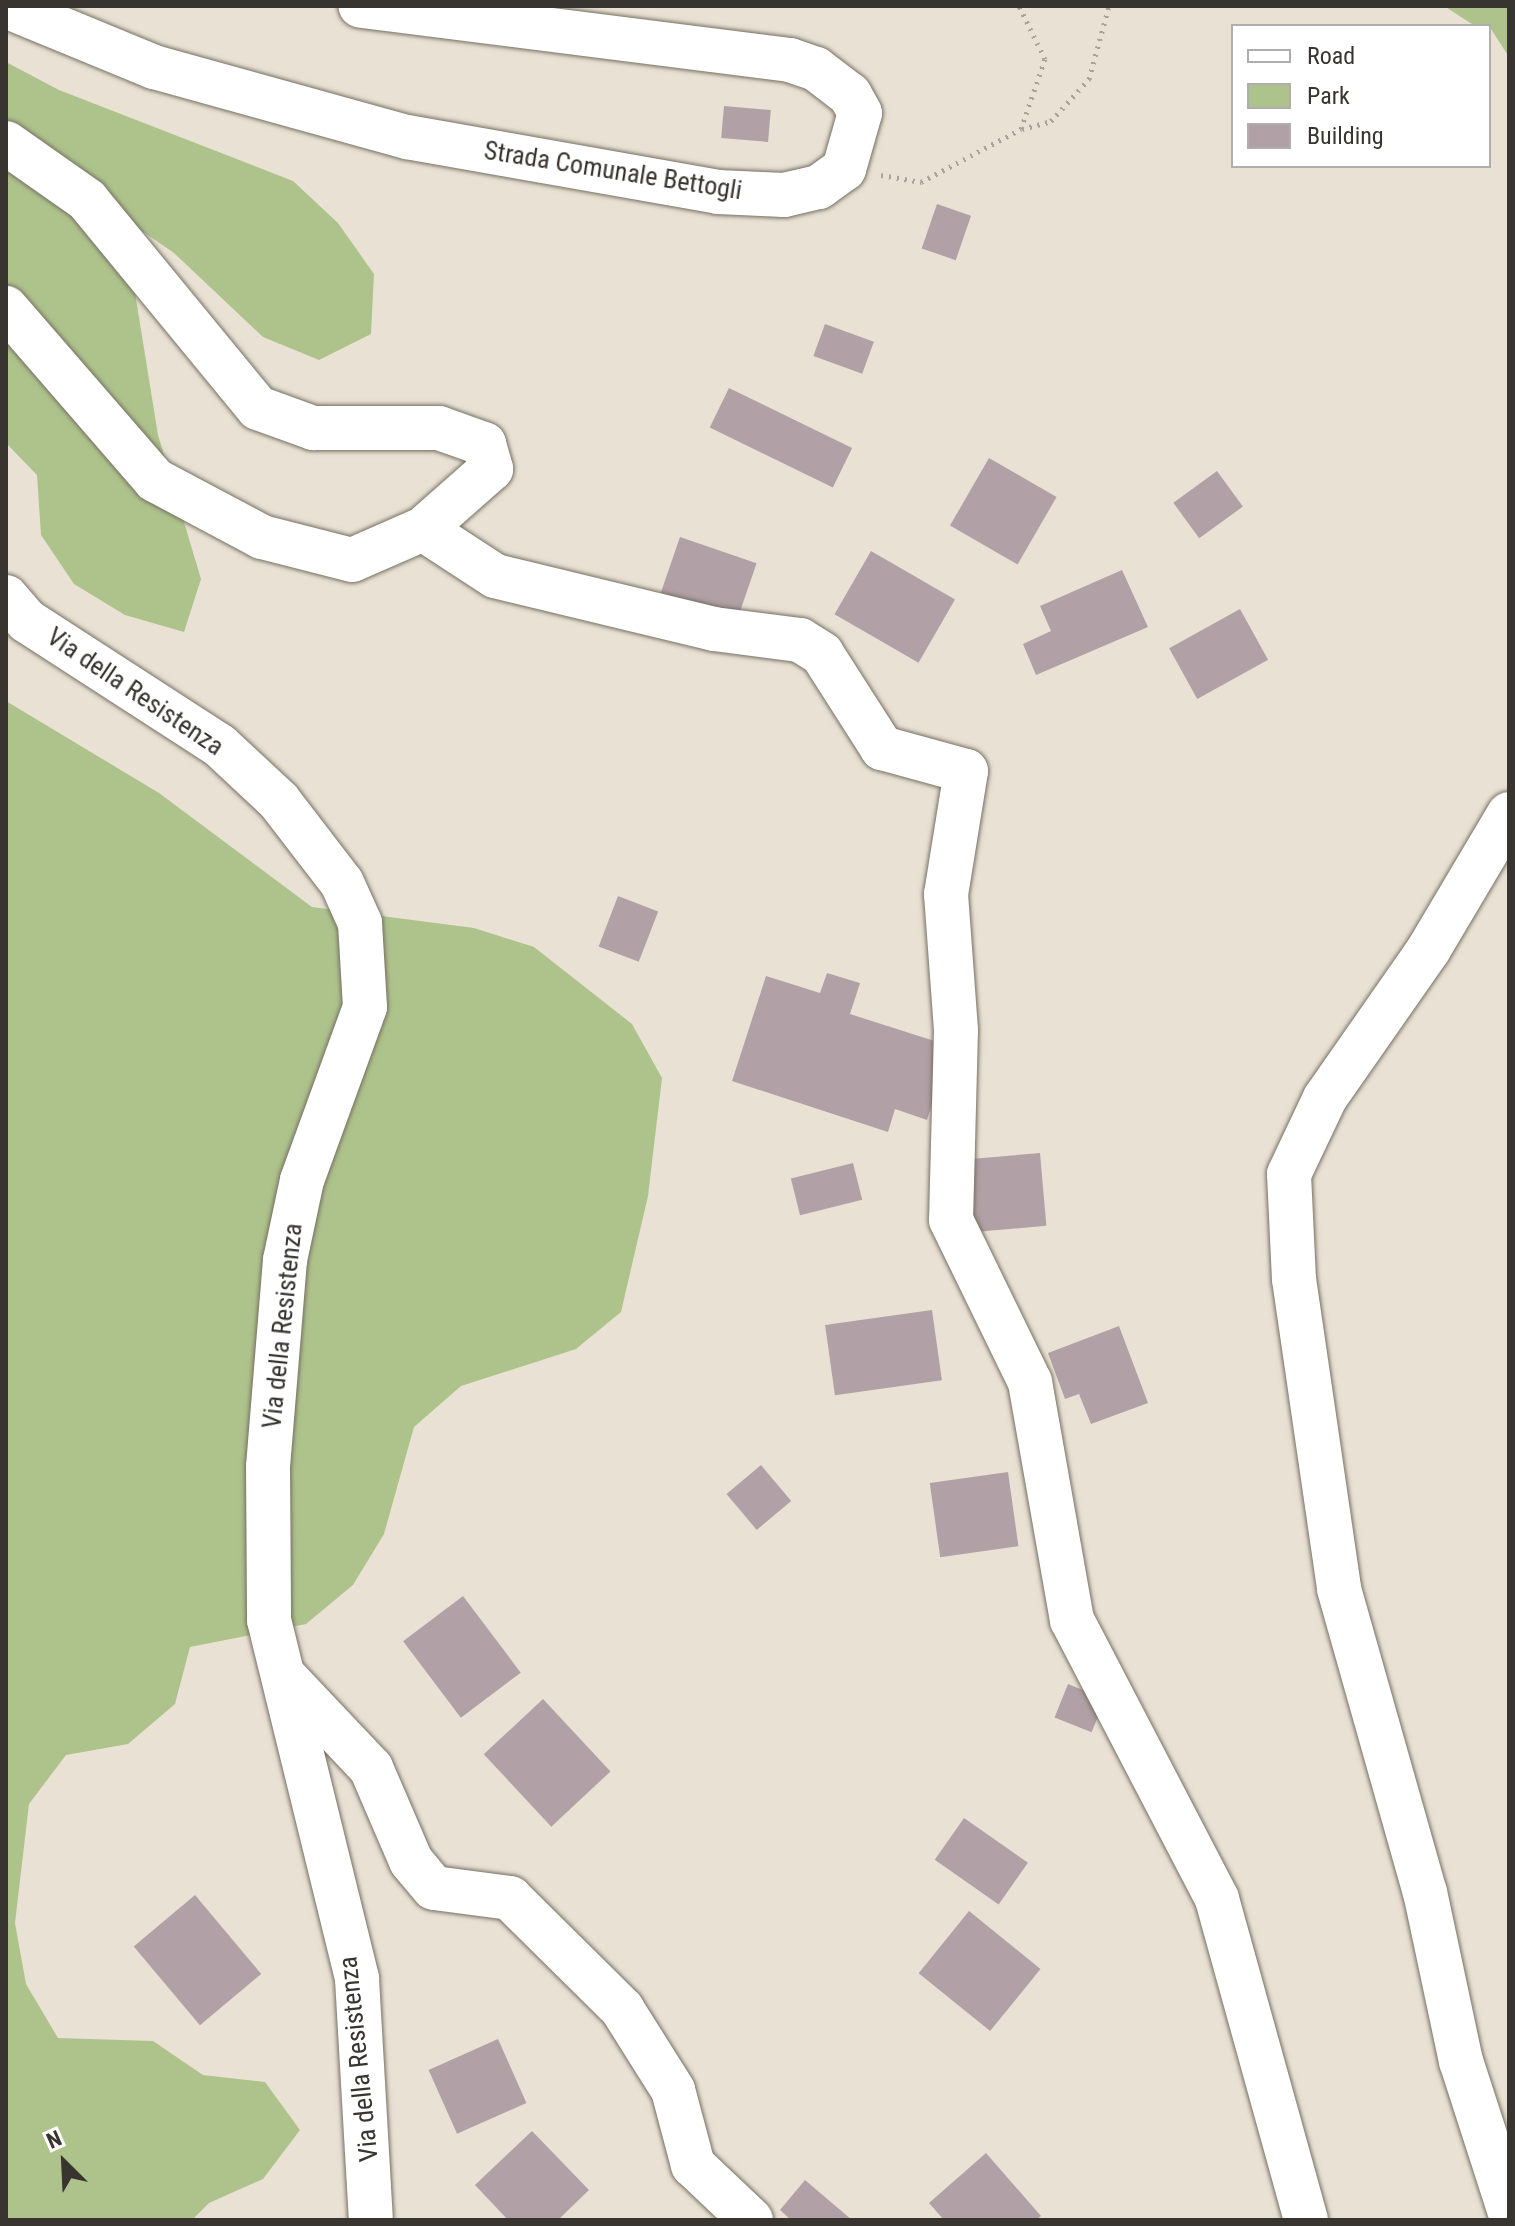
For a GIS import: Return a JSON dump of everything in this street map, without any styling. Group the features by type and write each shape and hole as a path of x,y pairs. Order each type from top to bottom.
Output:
{"street":[{"name":"Strada Comunale Bettogli","path":"6,6 154,67 407,137 718,192 784,195 819,187 844,169"},
{"path":"360,6 790,60 816,69 860,113 844,169"},
{"path":"6,143 87,200 258,408 313,428 439,428 484,444 491,469 423,529 352,560 262,537 155,480 6,308"},
{"path":"423,529 495,576 714,629 800,640 822,654 882,748 966,771 946,894 956,1030 951,1220 1030,1382 1072,1620 1217,1899 1306,2220"},
{"name":"Via della Resistenza","path":"6,597 27,621 219,745 288,813 342,883 360,923 365,1007 302,1180 285,1260 268,1467 269,1620 357,1979 371,2220"},
{"path":"1509,814 1429,949 1325,1098 1289,1174 1294,1279 1339,1589 1425,1892 1461,2061 1509,2210"},
{"path":"282,1674 371,1768 411,1861 434,1888 510,1898 622,2009 673,2090 693,2165 751,2220"}],"path":[{"path":"1019,6 1045,59 1021,129"},
{"path":"844,169 921,182 1021,129 1051,121 1089,79 1109,6"}],"green space":[{"path":"1444,6 1509,6 1509,57 1491,29 1491,24 1472,24"},
{"path":"6,62 59,90 293,181 338,223 374,274 371,334 319,360 263,337 174,253 123,218 158,435 201,579 184,632 125,615 74,584 41,535 37,475 6,443"},
{"path":"6,701 159,793 312,907 474,928 534,947 632,1024 662,1078 648,1196 621,1312 576,1349 461,1386 414,1427 384,1534 353,1585 306,1624 190,1647 175,1704 128,1744 66,1755 29,1804 15,1923 26,1984 58,2038 153,2041 203,2075 265,2082 300,2130 263,2179 209,2203 192,2220 6,2220"}],"building":[{"path":"724,106 771,110 768,142 721,138"},
{"path":"937,204 971,216 956,260 922,248"},
{"path":"825,324 874,342 862,374 813,356"},
{"path":"729,388 852,448 833,488 710,428"},
{"path":"989,458 1057,497 1018,565 950,526"},
{"path":"1217,471 1243,507 1199,538 1173,503"},
{"path":"680,537 757,563 737,619 661,593"},
{"path":"871,551 955,600 919,663 834,614"},
{"path":"1122,570 1148,627 1036,675 1023,644 1051,631 1040,606"},
{"path":"1240,609 1268,660 1197,699 1169,648"},
{"path":"618,896 658,911 639,962 599,946"},
{"path":"827,973 860,983 850,1014 950,1046 927,1120 895,1109 888,1132 732,1081 766,976 820,993"},
{"path":"1040,1153 1046,1226 975,1232 968,1159"},
{"path":"853,1163 862,1200 800,1215 791,1178"},
{"path":"932,1310 942,1380 835,1395 825,1325"},
{"path":"1119,1326 1148,1403 1091,1424 1079,1394 1065,1399 1048,1353"},
{"path":"761,1465 791,1501 757,1530 727,1494"},
{"path":"1008,1472 1018,1546 940,1557 930,1483"},
{"path":"463,1596 521,1673 461,1718 403,1641"},
{"path":"1068,1684 1105,1699 1092,1732 1055,1717"},
{"path":"543,1699 611,1771 551,1827 484,1754"},
{"path":"964,1818 1028,1863 999,1905 935,1860"},
{"path":"195,1895 261,1974 200,2025 134,1946"},
{"path":"969,1911 1040,1969 990,2031 919,1973"},
{"path":"498,2039 526,2103 457,2134 429,2070"},
{"path":"532,2131 589,2190 558,2220 508,2220 475,2185"},
{"path":"986,2153 1041,2216 1036,2220 944,2220 929,2203"},
{"path":"805,2180 852,2220 791,2220 780,2210"}]}
